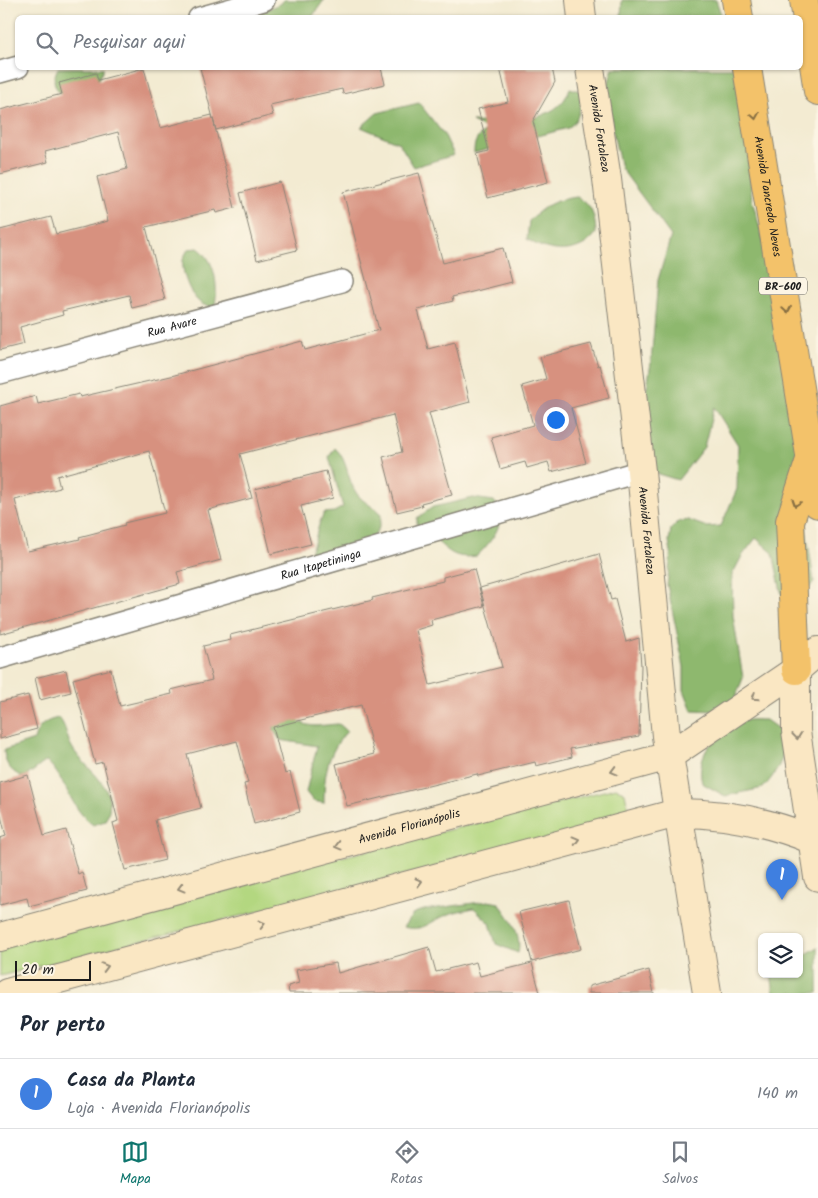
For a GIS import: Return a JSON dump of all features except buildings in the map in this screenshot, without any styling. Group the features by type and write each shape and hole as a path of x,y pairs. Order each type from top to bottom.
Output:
{"main road":[{"path":"736,0 738,15"},
{"path":"804,0 818,91"},
{"name":"Avenida Tancredo Neves","path":"747,70 818,504"},
{"path":"796,670 790,521 811,457"}],"street":[{"path":"211,15 264,0"},
{"path":"580,0 582,15"},
{"path":"0,72 15,68"},
{"name":"Avenida Fortaleza","path":"590,70 607,179 640,471 669,756 707,993"},
{"name":"Rua Avare","path":"0,373 342,281"},
{"name":"Rua Itapetininga","path":"0,658 640,471"},
{"name":"Avenida Florianópolis","path":"0,937 669,756 796,670 818,651"},
{"path":"796,670 796,731 818,877"},
{"path":"7,993 678,813 706,813 772,825 811,839"}],"green space":[{"path":"283,0 324,0 313,15 255,15 282,3"},
{"path":"622,0 716,0 721,15 621,15"},
{"path":"57,70 103,70 93,89 62,95 54,82"},
{"path":"612,70 737,70 746,128 752,200 765,246 806,500 806,528 814,581 803,598 782,596 773,553 756,538 742,556 732,575 733,616 743,678 735,699 715,711 692,710 684,690 684,667 667,585 671,553 669,541 671,529 678,522 688,520 707,527 721,526 737,489 738,445 714,407 704,447 678,480 648,471 644,404 651,363 658,280 671,236 621,168 612,128 608,85"},
{"path":"570,88 580,91 581,102 578,116 568,128 474,153 477,139 488,130 472,122 513,121 542,115 554,109 564,100"},
{"path":"419,103 445,136 454,155 414,167 399,143 361,127 377,113"},
{"path":"577,197 589,207 594,216 596,233 590,240 582,246 573,249 554,250 535,244 527,239 529,221 539,211 563,199"},
{"path":"198,248 204,253 212,267 216,282 215,306 207,306 199,302 191,292 185,278 184,257 188,249"},
{"path":"335,448 343,459 357,494 381,514 380,526 375,535 357,548 313,564 308,555 324,513 334,512 343,507 329,457"},
{"path":"473,498 494,501 500,516 497,530 493,537 477,556 455,555 430,536 417,537 417,518 433,507"},
{"path":"289,713 295,719 307,725 339,724 347,731 335,748 328,765 324,803 313,801 306,792 317,746 280,740 274,730 274,726"},
{"path":"59,718 64,725 73,749 106,790 109,799 109,810 105,821 93,825 85,818 47,761 22,777 11,769 5,759 4,750 34,740 37,731 42,725 50,720"},
{"path":"766,720 784,733 785,741 783,756 777,770 763,788 725,796 702,783 702,762 705,753 716,738 724,731 743,721"},
{"path":"616,788 625,793 629,813 623,820 0,976 0,943"},
{"path":"488,901 499,903 511,920 517,933 518,953 496,944 490,923 474,908 450,914 426,926 416,928 403,927 414,913"},
{"path":"818,947 818,993 774,993 772,978 803,978 803,954"}],"place":[{"name":"Casa da Planta","path":"782,900"}]}
